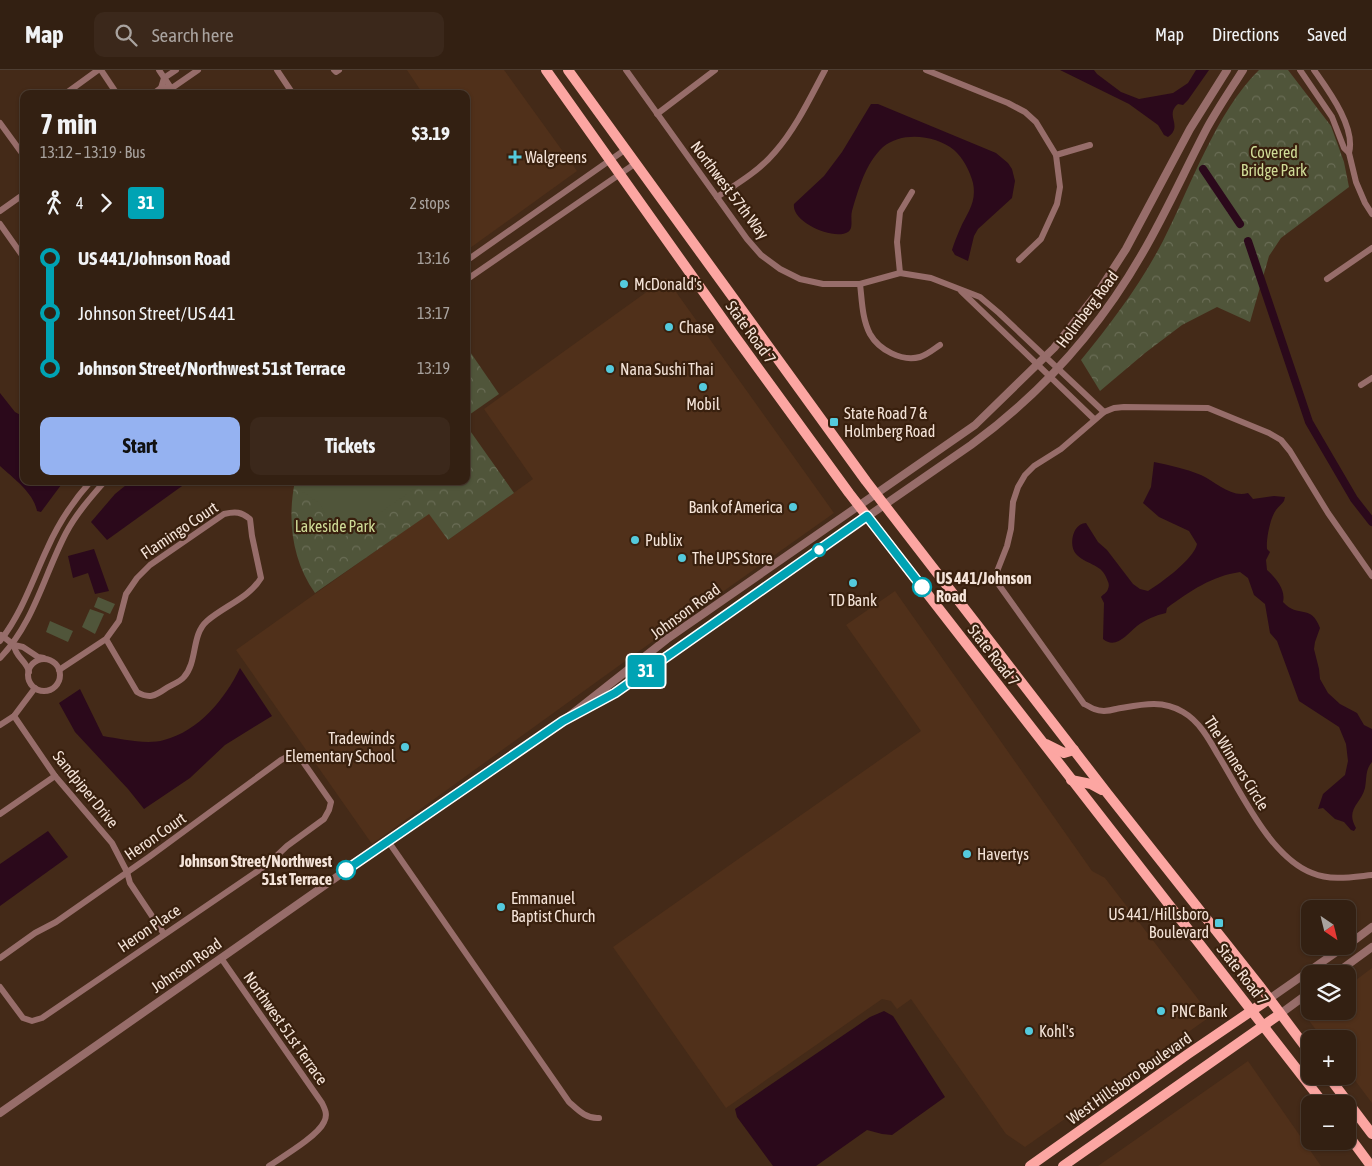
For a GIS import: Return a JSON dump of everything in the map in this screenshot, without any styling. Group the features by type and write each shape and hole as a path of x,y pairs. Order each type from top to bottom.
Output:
{"main road":[{"name":"State Road 7","path":"546,70 756,366 859,506 1317,1095"},
{"name":"State Road 7","path":"568,70 884,505 1301,1041"},
{"path":"1042,743 1064,753 1074,750"},
{"path":"1072,780 1091,784 1107,793"},
{"name":"West Hillsboro Boulevard","path":"1035,1164 1269,999"},
{"path":"1063,1166 1280,1014"},
{"path":"1335,1085 1372,1134"},
{"path":"1356,1146 1371,1166"}],"street":[{"path":"71,90 100,70 114,90"},
{"path":"159,70 172,90"},
{"path":"158,90 161,88 164,78 176,70"},
{"path":"174,90 198,70"},
{"path":"277,70 290,90"},
{"name":"Northwest 57th Way","path":"626,70 747,239 762,255 780,269 800,279 823,284 860,284 900,273 931,278 980,297 1104,412"},
{"path":"657,114 715,70"},
{"path":"717,197 755,171 775,152 805,108 825,70"},
{"path":"926,70 1008,103 1025,112 1036,122 1056,155 1060,187 1057,204 1041,238 1019,260"},
{"name":"Holmberg Road","path":"876,494 968,431 1046,357 1085,311 1113,271 1190,129 1228,70"},
{"name":"Holmberg Road","path":"884,505 992,429 1013,412 1050,378 1103,314 1129,276 1208,127 1243,70"},
{"path":"1300,70 1332,116 1344,148 1349,153"},
{"path":"1314,70 1332,97 1345,122 1351,145 1349,153 1356,182 1372,214"},
{"path":"161,88 169,90"},
{"path":"0,123 20,150"},
{"path":"1056,155 1090,145"},
{"path":"470,258 626,149"},
{"path":"470,277 636,164"},
{"path":"900,273 897,242 900,212 912,192"},
{"path":"0,211 20,197"},
{"path":"0,224 20,252"},
{"path":"1327,279 1372,248"},
{"path":"860,284 864,317 870,334 881,348 898,356 912,359 922,357 940,345"},
{"name":"Northwest 57th Way","path":"958,289 1094,419"},
{"path":"1362,385 1372,378"},
{"name":"The Winners Circle","path":"1372,576 1328,513 1290,451 1281,440 1208,408 1124,407 1104,412 1061,449 1034,466 1025,475 1018,487 1013,502 1011,529 1007,546 996,574 999,585 1084,704 1095,710 1106,711 1151,703 1166,704 1182,711 1194,719 1208,738 1262,829 1292,861 1311,873 1333,878 1372,875"},
{"path":"13,644 17,655 29,672 30,681 35,688 44,690 54,687 59,679 57,665 49,660 38,657 19,645 1,638 25,602 47,547 58,526 77,497 88,485"},
{"path":"0,658 13,644 30,615 67,531 81,509 102,485"},
{"name":"Johnson Road","path":"0,1113 388,841 563,721 652,651 876,494"},
{"name":"Johnson Road","path":"563,721 615,693 884,505"},
{"name":"Flamingo Court","path":"59,670 106,639 119,621 126,594 137,578 150,565 224,514 234,511 244,514 250,519 261,578 256,587 206,621 199,630 190,666 184,677 154,696 144,696 137,692 106,639"},
{"path":"615,693 624,678 650,659 652,651"},
{"path":"29,672 38,660 49,660"},
{"path":"0,725 14,716 35,688"},
{"name":"Sandpiper Drive","path":"14,716 55,776 112,843 127,872 130,883 164,934"},
{"name":"Heron Court","path":"0,958 35,933 56,922 201,820 281,760 291,755 301,759 318,782"},
{"path":"0,814 55,776"},
{"name":"Heron Place","path":"0,987 23,1018 32,1021 42,1018 268,864 294,840 324,819 331,802 318,782"},
{"path":"388,841 569,1102 580,1112 592,1119 599,1118"},
{"name":"West Hillsboro Boulevard","path":"1356,938 1372,927"},
{"path":"1347,965 1372,947"},
{"name":"West Hillsboro Boulevard","path":"1269,999 1332,955"},
{"name":"Northwest 51st Terrace","path":"220,958 322,1103 326,1115 325,1122 320,1128 268,1166"},
{"path":"1280,1014 1301,999"}],"shaded area":[{"path":"407,70 504,70 577,171 470,248 470,90 420,90"},
{"path":"1060,70 1094,70 1121,92 1139,99 1173,93 1188,83 1196,70 1209,70 1188,100 1183,105 1178,104 1174,108 1175,125 1168,137 1164,135 1158,125 1129,104"},
{"path":"871,104 878,104 996,153 1012,169 1015,181 1012,198 978,229 974,236 968,261 955,255 952,250 974,196 973,183 968,169 954,150 929,138 909,137 891,142 883,147 863,177 852,211 851,225 848,232 833,234 824,232 806,223 795,211 794,204 824,176 842,152"},
{"path":"666,278 834,513 372,844 236,650 429,513 448,540 533,479 484,409"},
{"path":"0,393 15,412 20,415 20,484 0,466"},
{"path":"1154,462 1178,467 1201,475 1230,491 1242,494 1248,493 1253,499 1274,496 1285,497 1270,523 1267,540 1267,549 1270,552 1266,560 1267,570 1277,580 1282,589 1283,602 1294,610 1313,616 1320,628 1314,649 1320,679 1328,693 1340,704 1357,713 1364,725 1372,729 1372,762 1367,771 1363,794 1353,811 1352,816 1356,828 1354,831 1344,822 1335,819 1323,808 1318,809 1323,794 1345,775 1348,761 1346,744 1339,727 1299,701 1277,641 1270,633 1265,604 1254,595 1248,578 1240,572 1220,577 1193,590 1167,608 1166,613 1155,616 1140,624 1121,640 1112,643 1103,639 1104,603 1101,597 1109,586 1104,573 1100,569 1076,554 1072,545 1075,530 1086,523 1098,542 1107,550 1133,584 1140,589 1148,591 1184,563 1195,550 1197,544 1189,531 1159,517 1143,503 1151,487"},
{"path":"21,485 61,485 41,512 37,511 32,498"},
{"path":"126,485 183,485 107,540 91,522 115,494"},
{"path":"94,549 109,591 95,594 88,573 73,578 68,556"},
{"path":"895,591 1092,871 1105,878 1211,1016 1025,1147 1006,1134 911,999 897,1009 891,1001 882,999 726,1108 613,947 921,731 846,625"},
{"path":"240,668 272,716 225,745 190,778 144,809 75,732 59,703 80,689 103,736 134,741 150,742 164,740 177,736 189,729 210,712 227,691"},
{"path":"48,831 68,857 0,906 0,864"},
{"path":"1372,968 1372,1103 1356,1082 1356,1030 1316,1030 1309,1020 1356,1020 1356,980"},
{"path":"884,1011 893,1016 945,1097 892,1135 867,1130 816,1166 773,1166 737,1117 735,1109 870,1017"},
{"path":"1248,1061 1301,1137 1301,1150 1310,1150 1321,1166 1098,1166"}],"green space":[{"name":"Covered Bridge Park","path":"1259,70 1288,70 1331,126 1344,162 1349,187 1281,238 1269,256 1250,322 1217,307 1182,325 1100,391 1081,360 1115,317 1145,273 1163,241 1217,129 1244,87"},
{"path":"470,352 499,394 470,414"},
{"name":"Lakeside Park","path":"470,431 514,493 448,540 429,514 315,593 307,580 296,553 292,525 294,485 470,485"},
{"path":"302,485 420,485 340,540 320,504 300,490"},
{"path":"98,597 115,604 110,614 94,607"},
{"path":"90,609 104,614 95,634 82,627"},
{"path":"50,621 73,631 68,642 46,632"}],"waterway":[{"path":"1203,169 1240,224"},
{"path":"1248,241 1309,422 1354,499 1372,522"}],"bus line":[{"name":"31","path":"346,870 563,721 615,693 867,516 922,587"}],"place":[{"name":"Walgreens","path":"515,157"},
{"name":"McDonald's","path":"624,284"},
{"name":"Chase","path":"669,327"},
{"name":"Nana Sushi Thai","path":"610,369"},
{"name":"Mobil","path":"703,387"},
{"name":"State Road 7 & Holmberg Road","path":"834,422"},
{"name":"Bank of America","path":"793,507"},
{"name":"Publix","path":"635,540"},
{"name":"The UPS Store","path":"682,558"},
{"name":"TD Bank","path":"853,583"},
{"name":"US 441/Johnson Road","path":"922,587"},
{"name":"Tradewinds Elementary School","path":"405,747"},
{"name":"Havertys","path":"967,854"},
{"name":"Johnson Street/Northwest 51st Terrace","path":"346,870"},
{"name":"Emmanuel Baptist Church","path":"501,907"},
{"name":"US 441/Hillsboro Boulevard","path":"1219,923"},
{"name":"PNC Bank","path":"1161,1011"},
{"name":"Kohl's","path":"1029,1031"}]}
